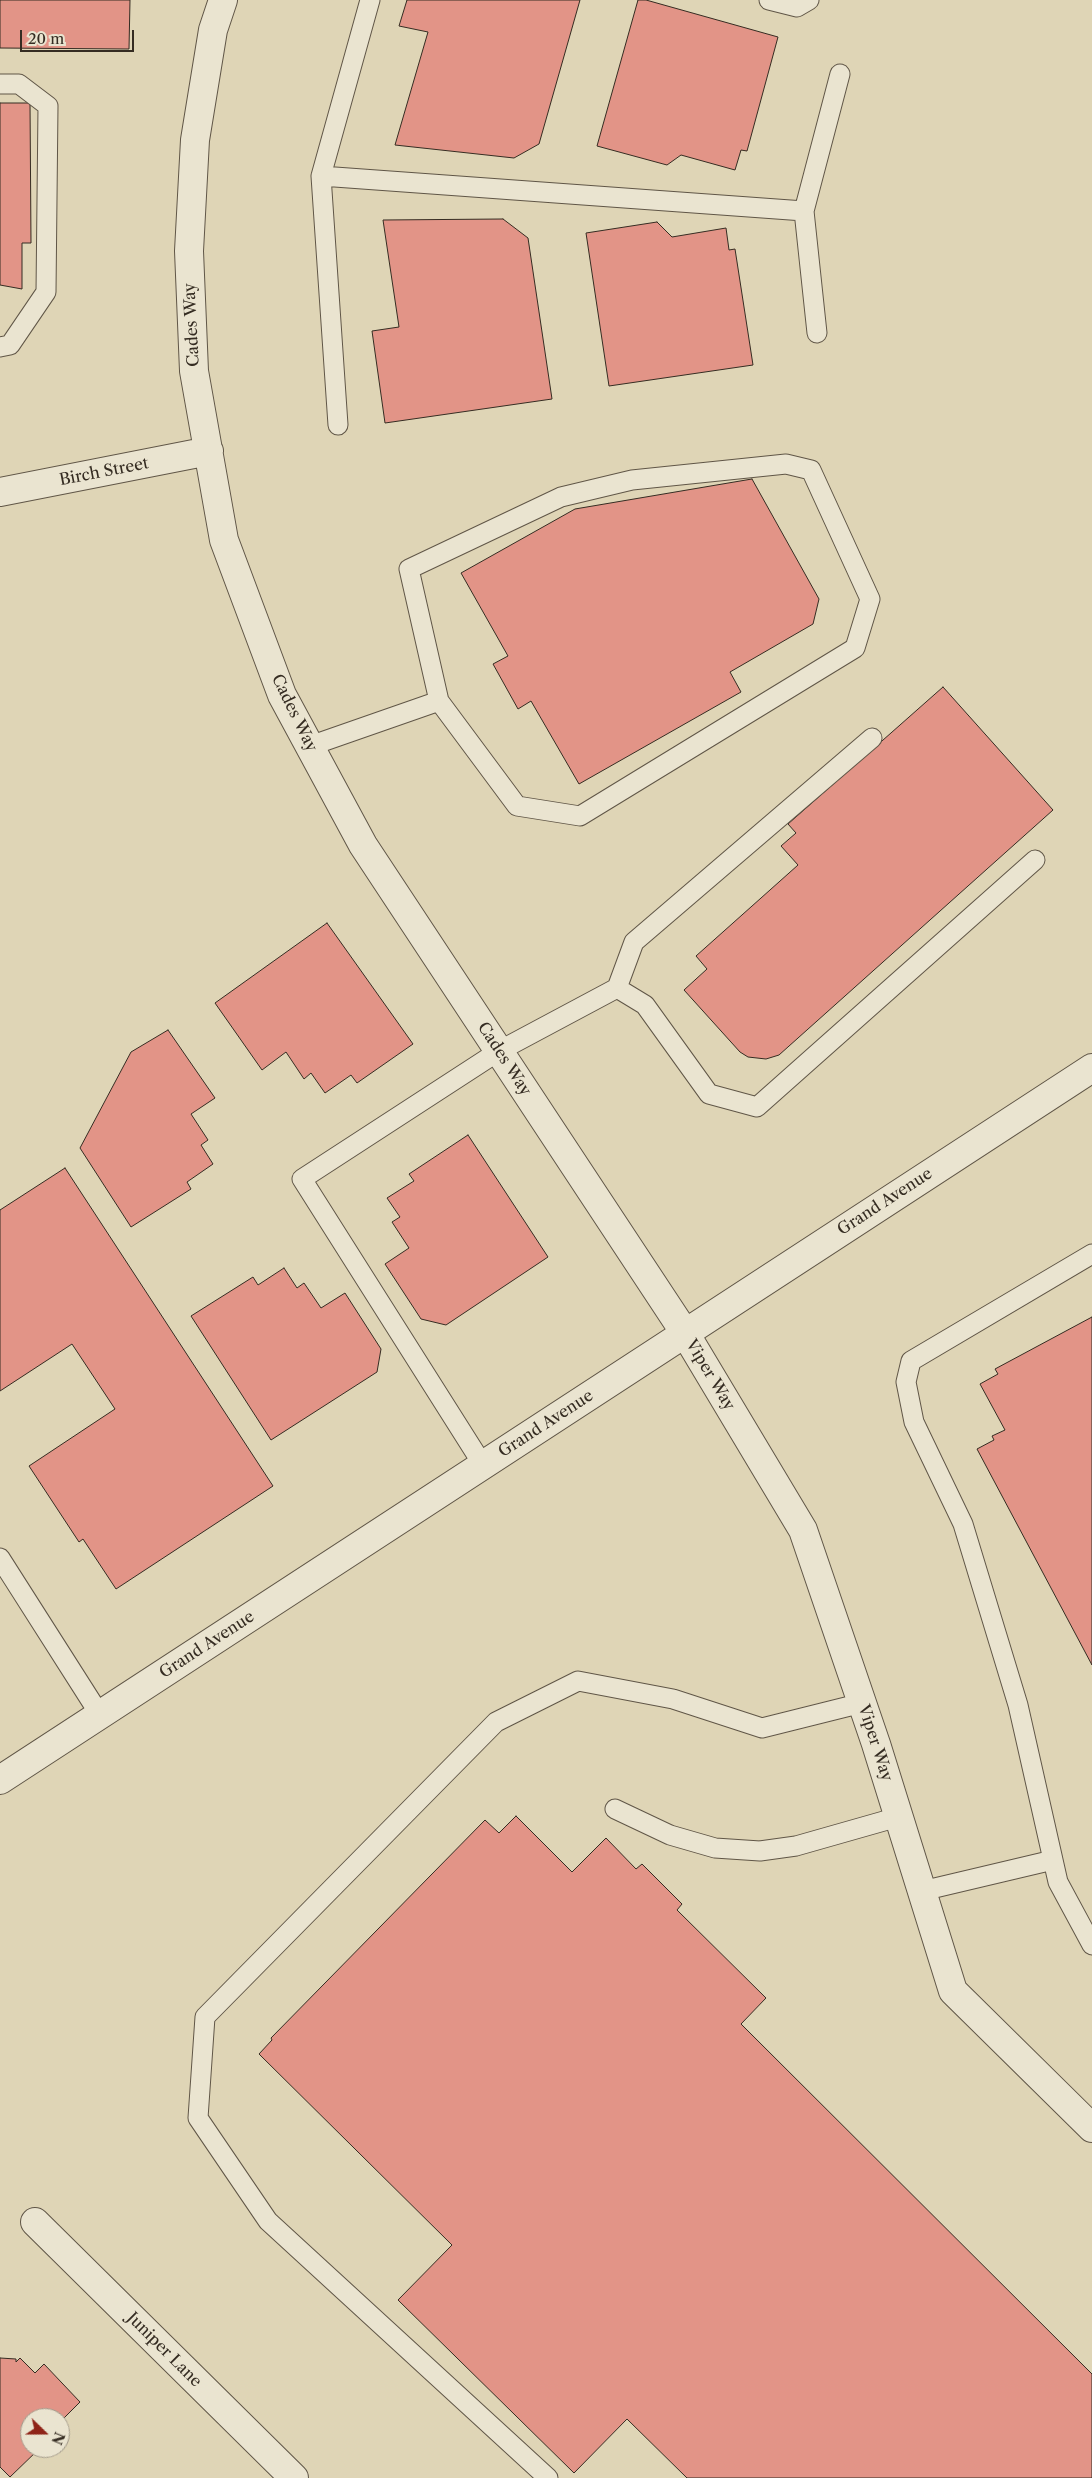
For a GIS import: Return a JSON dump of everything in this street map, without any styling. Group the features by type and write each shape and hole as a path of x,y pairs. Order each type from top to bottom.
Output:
{"street":[{"name":"Cades Way","path":"223,0 213,30 194,140 188,251 194,371 224,540 282,694 363,845 685,1333"},
{"name":"Birch Street","path":"0,492 209,451"},
{"name":"Grand Avenue","path":"0,1780 1092,1068"},
{"name":"Viper Way","path":"685,1333 803,1530 862,1703 953,1991 1092,2128"},
{"name":"Juniper Lane","path":"35,2222 294,2478"}],"lane":[{"path":"338,425 321,176 370,0"},
{"path":"769,0 797,7 809,0"},
{"path":"817,333 804,211 840,74"},
{"path":"0,84 19,84 48,106 46,292 10,344 0,347"},
{"path":"321,176 804,211"},
{"path":"786,464 811,470 870,599 856,648 580,816 517,806 439,701 409,569 561,497 632,480 786,464"},
{"path":"310,746 439,701"},
{"path":"483,1464 302,1179 499,1051 617,988 634,942 872,738"},
{"path":"617,988 645,1005 708,1094 757,1107 1035,860"},
{"path":"1092,1254 912,1361 906,1382 914,1422 962,1524 1016,1696 1058,1882 1092,1945"},
{"path":"0,1558 100,1715"},
{"path":"548,2478 268,2221 198,2118 205,2017 496,1722 578,1681 674,1699 762,1728 862,1703"},
{"path":"615,1809 670,1835 715,1848 760,1851 796,1846 898,1817"},
{"path":"922,1891 1053,1860"}],"building":[{"path":"0,0 130,0 129,49 0,48"},
{"path":"407,0 580,0 539,144 514,158 395,145 428,32 399,26"},
{"path":"638,0 646,0 778,37 747,151 741,150 735,170 681,155 667,165 597,146"},
{"path":"0,103 30,103 31,243 22,243 22,289 0,285"},
{"path":"503,219 528,238 552,399 385,423 372,331 399,327 383,220"},
{"path":"657,222 672,237 726,228 729,250 735,249 753,365 609,386 586,233"},
{"path":"752,479 819,599 813,624 730,672 741,692 579,784 531,701 518,709 493,664 508,656 461,573 575,509"},
{"path":"943,687 1053,810 779,1055 766,1059 748,1057 740,1052 684,990 707,969 696,956 798,865 781,846 796,833 788,824"},
{"path":"327,923 413,1044 357,1083 351,1075 325,1093 311,1073 304,1079 286,1052 262,1070 215,1003"},
{"path":"168,1030 215,1098 191,1114 208,1140 201,1145 213,1164 187,1182 191,1189 131,1227 80,1148 131,1052"},
{"path":"468,1135 548,1257 446,1325 421,1319 385,1264 409,1248 392,1222 400,1217 387,1198 414,1181 409,1174"},
{"path":"65,1168 273,1486 116,1589 83,1539 79,1542 29,1466 115,1409 72,1344 0,1391 0,1210"},
{"path":"284,1268 297,1288 304,1283 321,1308 345,1293 381,1349 377,1372 271,1440 191,1316 253,1277 258,1285"},
{"path":"1092,1317 1092,1665 977,1449 994,1440 992,1436 1005,1430 980,1384 998,1374 995,1369"},
{"path":"516,1816 572,1872 606,1838 636,1869 642,1864 682,1904 677,1910 766,1998 741,2024 1092,2374 1092,2478 687,2478 627,2419 574,2473 398,2300 452,2245 259,2054 272,2040 271,2038 485,1820 499,1833"},
{"path":"0,2358 16,2359 16,2362 20,2358 35,2373 44,2364 80,2402 70,2412 70,2408 20,2408 20,2458 30,2458 10,2477 0,2467"}]}
